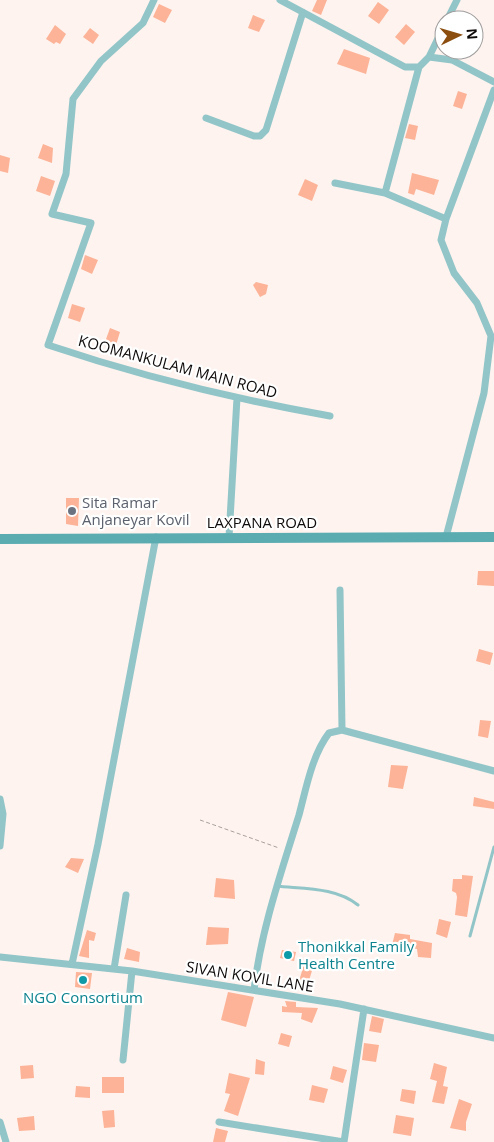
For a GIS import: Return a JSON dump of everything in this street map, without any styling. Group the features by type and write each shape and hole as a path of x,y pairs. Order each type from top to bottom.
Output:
{"street":[{"name":"KOOMANKULAM MAIN ROAD","path":"154,0 143,23 101,61 73,99 66,174 52,214 91,223 48,345 108,365 237,398 330,416"},
{"path":"280,0 405,67 419,68"},
{"path":"206,118 254,136 260,136 266,130 303,12"},
{"path":"385,193 419,68 429,57 434,47"},
{"path":"429,57 452,60 494,82"},
{"path":"446,537 484,393 491,336 477,303 454,273 441,240 446,219 494,90"},
{"path":"334,183 385,193 446,219"},
{"path":"229,537 237,398"},
{"name":"LAXPANA ROAD","path":"0,538 494,537"},
{"path":"72,964 98,844 156,538"},
{"path":"340,590 342,730"},
{"path":"254,990 276,886 324,740 329,733 342,730 494,772"},
{"path":"0,799 4,814 0,846"},
{"path":"114,969 126,895"},
{"name":"SIVAN KOVIL LANE","path":"0,957 132,971 254,990 364,1009 494,1038"},
{"path":"123,1060 132,971"},
{"path":"219,1122 344,1142 364,1009"},
{"path":"0,1122 6,1142"}],"lane":[{"path":"470,936 494,847"},
{"path":"276,886 348,896 358,905"}],"path":[{"path":"200,820 245,834 287,851"}],"building":[{"path":"317,0 327,0 321,15 312,11"},
{"path":"378,2 389,10 379,24 368,16"},
{"path":"159,4 172,10 165,23 153,17"},
{"path":"253,15 265,20 259,32 248,28"},
{"path":"406,24 415,32 404,45 395,37"},
{"path":"55,25 66,34 60,44 56,42 54,44 46,39"},
{"path":"90,28 99,35 93,44 83,37"},
{"path":"344,49 370,58 366,74 337,64"},
{"path":"458,91 467,94 462,109 453,106"},
{"path":"409,124 418,126 415,140 405,138"},
{"path":"43,144 53,148 52,163 38,158"},
{"path":"0,155 10,158 8,173 0,171"},
{"path":"412,173 439,180 434,195 416,189 414,195 408,193"},
{"path":"41,176 55,181 50,196 36,191"},
{"path":"305,179 318,185 312,201 298,195"},
{"path":"85,255 98,260 92,274 81,269"},
{"path":"256,282 268,285 266,294 260,297 253,285"},
{"path":"72,304 85,308 80,322 68,318"},
{"path":"110,328 120,332 116,345 105,342"},
{"name":"Sita Ramar Anjaneyar Kovil","path":"66,498 79,498 78,526 66,524"},
{"path":"478,571 494,571 494,586 477,585"},
{"path":"479,649 493,653 490,665 476,661"},
{"path":"480,720 491,721 488,738 478,736"},
{"path":"391,765 408,766 403,789 388,787"},
{"path":"474,797 494,802 494,809 473,806"},
{"path":"71,858 84,859 78,873 65,867"},
{"path":"462,875 473,876 467,917 455,915 457,897 456,893 452,891 453,879 462,879"},
{"path":"216,878 234,880 235,899 214,897"},
{"path":"439,919 451,922 447,938 436,934"},
{"path":"208,927 229,928 228,944 206,945"},
{"path":"87,930 96,933 94,941 89,940 89,958 79,956"},
{"path":"395,933 410,935 410,939 432,943 431,958 418,957 417,949 392,945"},
{"path":"127,948 140,952 139,962 124,959"},
{"name":"Thonikkal Family Health Centre","path":"282,950 296,952 294,961 280,958"},
{"path":"305,961 314,964 308,984 299,981"},
{"name":"NGO Consortium","path":"76,972 92,973 90,989 75,987"},
{"path":"228,992 254,997 246,1027 221,1020"},
{"path":"285,1001 296,1002 296,1007 318,1008 312,1023 301,1019 302,1013 282,1012 282,1006 287,1007"},
{"path":"372,1016 384,1019 381,1033 369,1031"},
{"path":"281,1033 292,1036 289,1047 278,1044"},
{"path":"364,1043 379,1045 376,1062 362,1060"},
{"path":"256,1059 265,1062 264,1075 255,1074"},
{"path":"434,1063 447,1067 443,1086 448,1087 444,1104 432,1102 437,1081 430,1079"},
{"path":"33,1065 34,1078 21,1079 20,1066"},
{"path":"333,1066 347,1070 343,1083 330,1079"},
{"path":"229,1073 250,1078 238,1116 224,1111 230,1094 225,1093"},
{"path":"102,1077 124,1077 124,1093 102,1093"},
{"path":"312,1085 328,1089 324,1103 309,1100"},
{"path":"76,1086 90,1087 90,1098 75,1097"},
{"path":"402,1089 416,1091 414,1104 400,1101"},
{"path":"459,1099 472,1104 466,1122 466,1131 450,1128"},
{"path":"114,1110 115,1127 104,1128 102,1111"},
{"path":"396,1115 414,1118 411,1136 393,1133"},
{"path":"34,1116 35,1130 19,1131 17,1118"},
{"path":"216,1128 228,1131 225,1142 213,1142"}],"place":[{"name":"Sita Ramar Anjaneyar Kovil","path":"72,511"},
{"name":"Thonikkal Family Health Centre","path":"288,955"},
{"name":"NGO Consortium","path":"83,980"}]}
